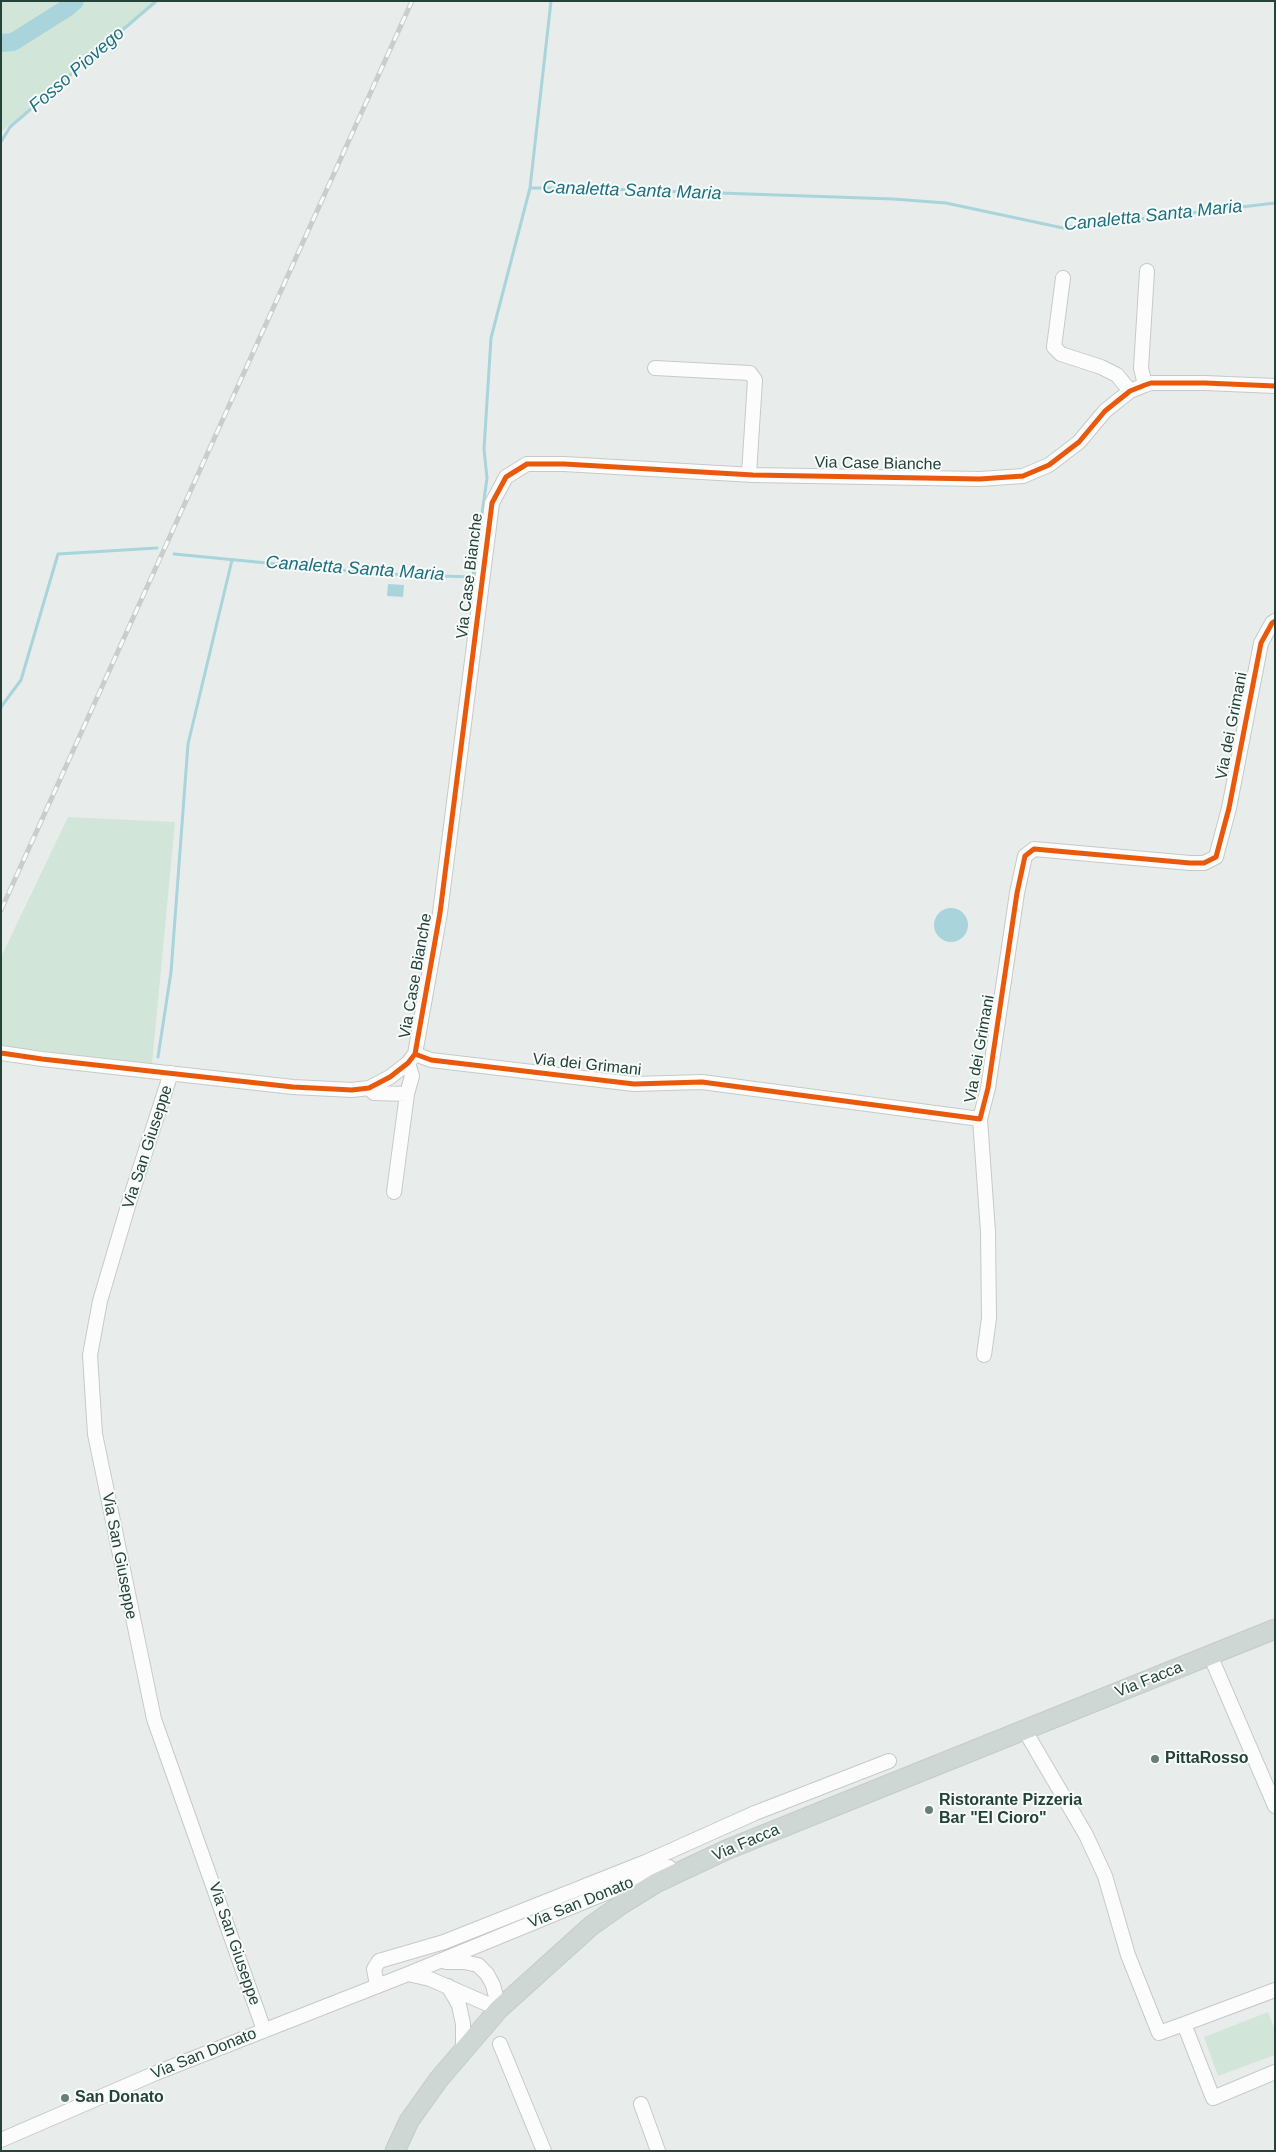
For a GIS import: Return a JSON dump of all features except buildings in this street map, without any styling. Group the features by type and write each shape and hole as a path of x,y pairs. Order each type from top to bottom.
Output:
{"main road":[{"name":"Via Facca","path":"396,2149 409,2121 463,2050 499,2009 591,1926 656,1883 726,1850 1275,1629"}],"street":[{"path":"1145,385 1141,368 1147,271"},
{"path":"1063,278 1054,347 1061,354 1101,367 1117,375 1130,391"},
{"path":"655,368 750,373 755,380 749,474"},
{"name":"Via Case Bianche","path":"394,1192 407,1094 412,1076 412,1058 440,913 492,503 506,477 527,464 749,474 980,480 1023,476 1050,465 1071,448 1105,411 1130,391 1145,385 1205,383 1275,386"},
{"name":"Via dei Grimani","path":"412,1058 634,1084 702,1082 980,1119 988,1088 1017,893 1025,856 1034,849 1190,863 1204,862 1216,857 1229,808 1261,643 1275,621"},
{"name":"Via Case Bianche","path":"1,1052 293,1087 352,1090 369,1088 390,1077 412,1058"},
{"name":"Via San Giuseppe","path":"172,1073 131,1196 100,1301 90,1355 95,1434 154,1719 264,2030"},
{"name":"Via Case Bianche","path":"369,1088 374,1093 407,1094"},
{"path":"980,1119 988,1232 989,1318 984,1355"},
{"path":"1210,1655 1275,1806"},
{"path":"1024,1729 1086,1835 1105,1876 1128,1954 1159,2033 1275,1990"},
{"path":"377,1985 374,1969 379,1961 444,1942 648,1861 755,1813 889,1761"},
{"name":"Via San Donato","path":"1,2140 147,2077 408,1974 700,1855 726,1850"},
{"name":"Via San Donato","path":"437,1962 464,1962 478,1965 487,1974 493,1985 499,2009"},
{"path":"408,1974 430,1979 499,2009"},
{"path":"448,1986 459,2005 463,2024 463,2050"},
{"path":"1184,2024 1213,2098 1275,2072"},
{"path":"500,2044 544,2151"},
{"path":"641,2104 658,2151"}],"green space":[{"path":"1,1 160,1 1,132"},
{"path":"68,817 175,822 152,1064 1,1046 1,957"},
{"path":"1268,2012 1275,2030 1275,2055 1218,2076 1204,2037"}],"water":[{"path":"388,584 404,585 403,597 387,596"},
{"path":"951,908 958,909 963,913 967,918 967,932 963,937 958,941 951,942 944,941 939,937 935,932 934,925 935,918 939,913 944,909"}],"waterway":[{"path":"1,43 13,42 75,1"},
{"name":"Fosso Piovego","path":"1,142 10,127 156,1"},
{"path":"530,188 551,1"},
{"name":"Canaletta Santa Maria","path":"174,554 380,574 473,577 487,478 484,449 491,338 530,188 893,199 946,203 1063,228 1275,203"},
{"name":"Canaletta Santa Maria","path":"1,707 21,680 58,554 157,548"},
{"path":"158,1057 171,972 188,744 232,560"}],"railway":[{"path":"1,910 412,1"}],"cycle path":[{"path":"1,1053 293,1087 352,1090 369,1088 390,1077 408,1063 415,1054 440,913 492,503 506,477 527,464 564,464 753,475 980,479 1023,476 1049,465 1079,442 1105,411 1130,391 1145,385 1151,383 1205,383 1275,386"},
{"path":"415,1054 431,1060 634,1084 702,1082 980,1119 988,1088 1017,893 1025,856 1034,849 1190,863 1204,863 1216,857 1229,808 1261,643 1275,621"}],"place":[{"name":"PittaRosso","path":"1155,1759"},
{"name":"Ristorante Pizzeria Bar \"El Cioro\"","path":"929,1810"},
{"name":"San Donato","path":"65,2098"}]}
